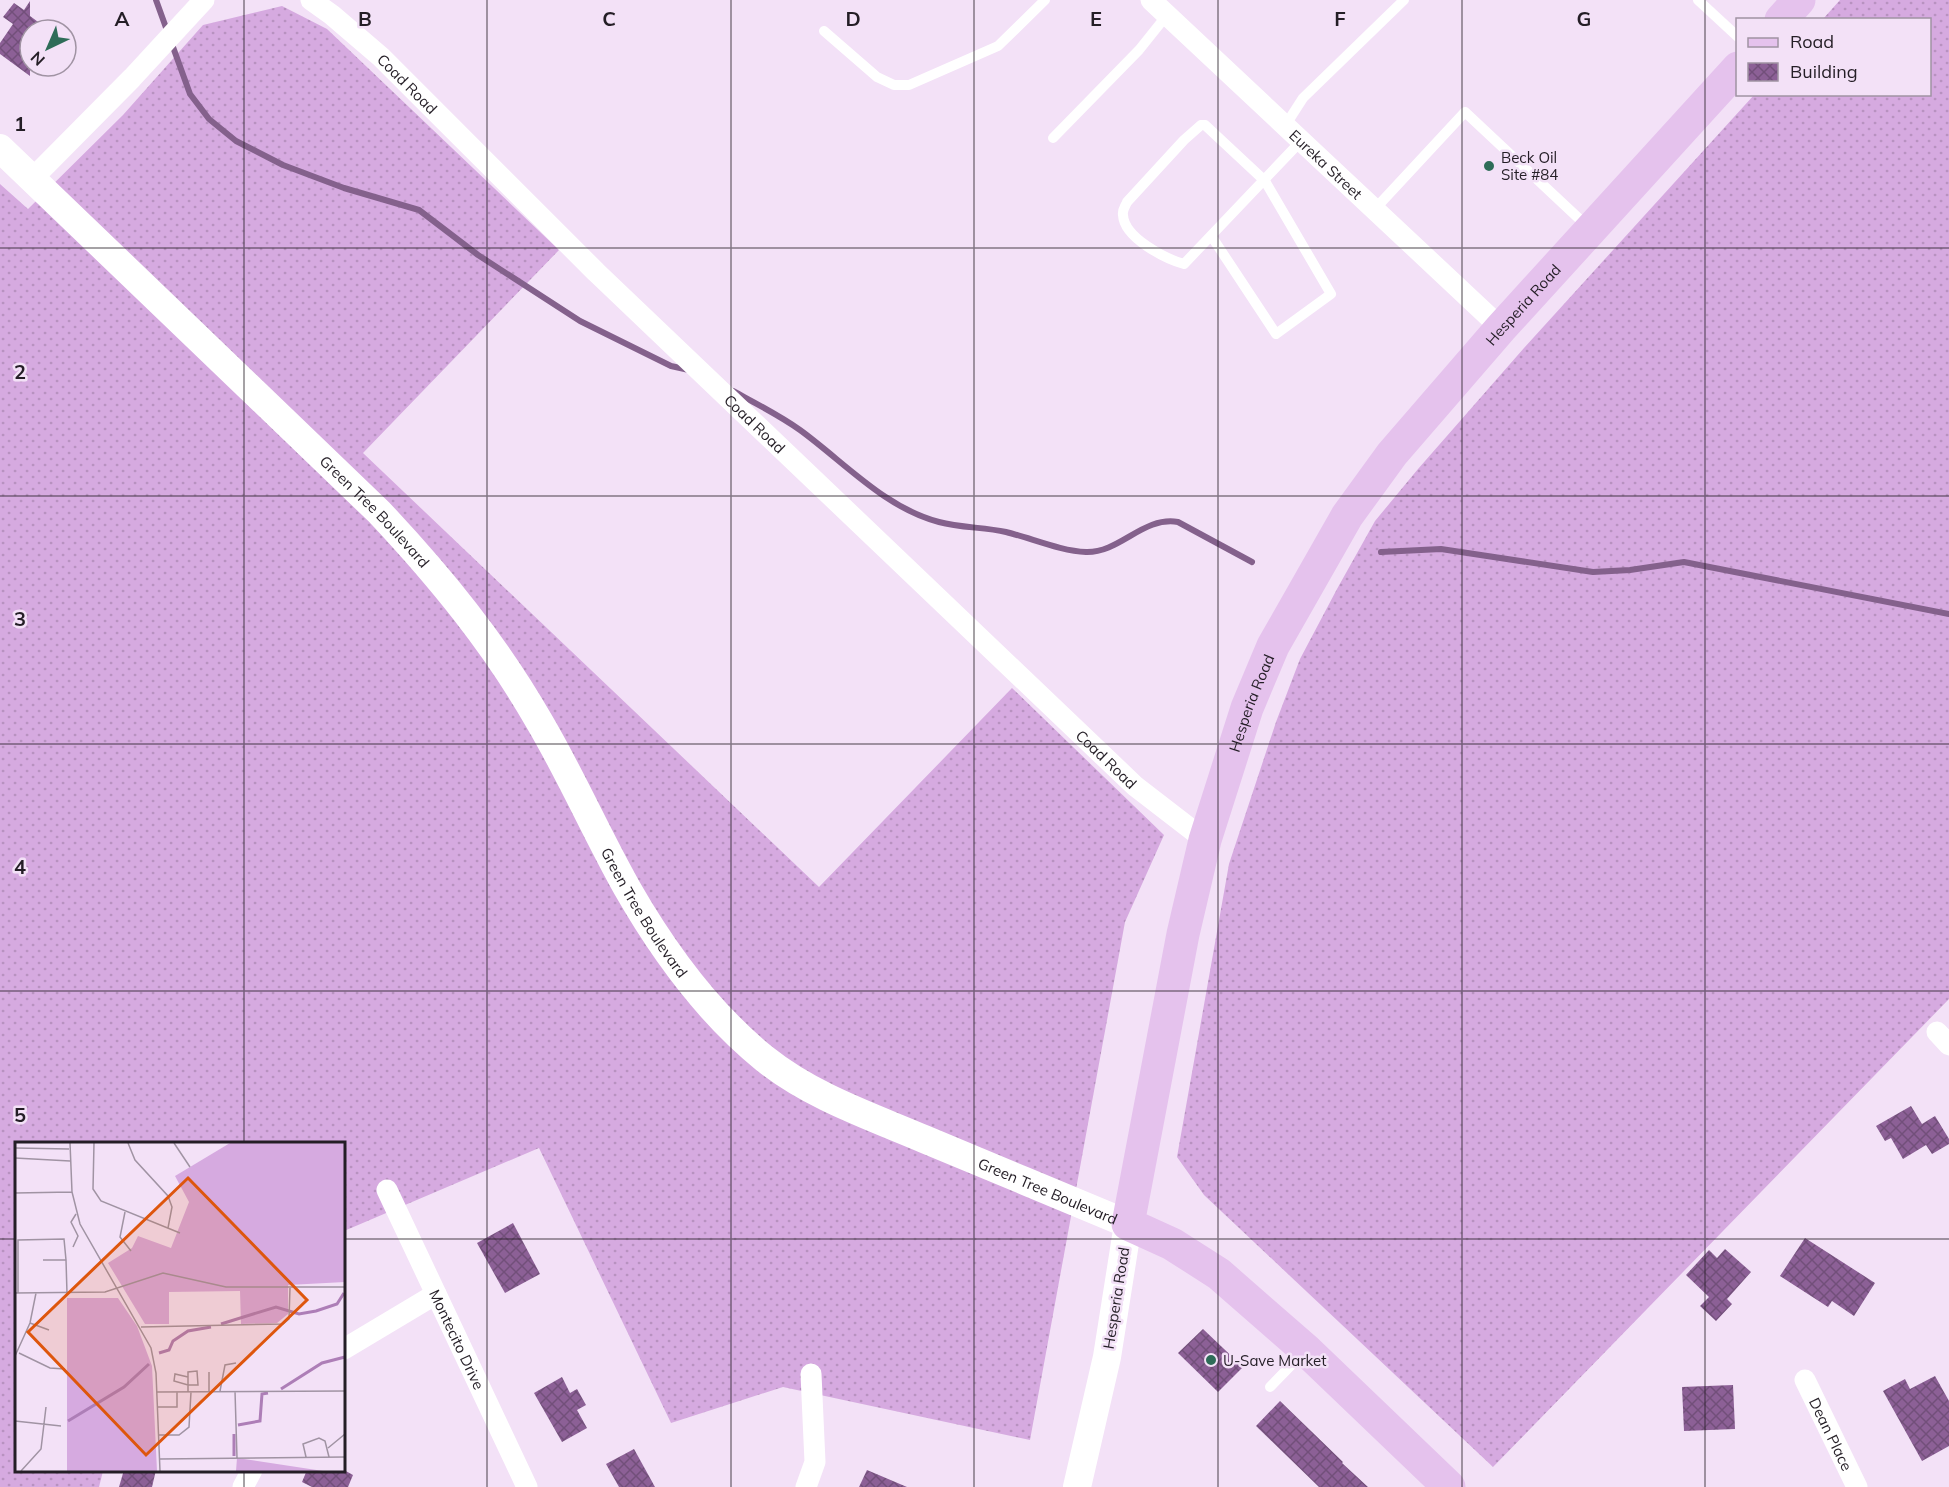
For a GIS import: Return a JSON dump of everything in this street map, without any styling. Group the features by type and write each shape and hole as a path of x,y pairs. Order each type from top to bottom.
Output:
{"main road":[{"path":"1783,18 1799,0"},
{"name":"Hesperia Road","path":"1077,1487 1107,1357 1128,1224 1183,934 1205,840 1247,708 1273,646 1347,516 1392,454 1501,328 1736,69"},
{"name":"Green Tree Boulevard","path":"0,148 379,512 430,567 489,642 539,720 628,890 679,968 711,1008 739,1036 797,1081 854,1109 1172,1244 1219,1274 1306,1350 1449,1487"}],"street":[{"path":"32,179 132,78 204,0"},
{"name":"Coad Road","path":"311,0 381,57 596,272 1136,786 1205,840"},
{"name":"Eureka Street","path":"1151,0 1501,328"},
{"name":"Montecito Drive","path":"387,1190 527,1487"},
{"path":"345,1348 436,1294"},
{"path":"806,1487 815,1462 811,1374"},
{"name":"Dean Place","path":"1805,1380 1857,1487"},
{"path":"243,1487 251,1472"}],"lane":[{"path":"824,30 878,77 894,85 909,85 998,46 1045,0"},
{"path":"1285,126 1304,98 1404,0"},
{"path":"1698,0 1736,36"},
{"path":"1053,138 1138,50 1167,15"},
{"path":"1374,210 1465,112 1590,229"},
{"path":"1212,237 1276,334 1331,294 1265,181 1204,124 1184,140 1127,202 1122,212 1131,231 1150,250 1168,260 1184,264 1212,237 1265,181 1301,141"},
{"path":"1270,1387 1306,1350"}],"shaded area":[{"path":"1840,0 1949,0 1949,999 1493,1467 1204,1195 1177,1157 1229,864 1276,722 1300,659 1375,521 1524,348 1753,96 1931,96 1931,18 1824,18"},
{"path":"282,6 327,29 559,250 363,453 819,887 1012,688 1164,835 1125,922 1030,1440 783,1387 671,1423 539,1148 345,1231 345,1142 15,1142 15,1472 103,1472 99,1487 0,1487 0,184 28,209 123,115 203,25"}],"building":[{"path":"30,1 30,16 33,18 18,18 18,67 0,54 0,43 13,24 3,17 14,3 24,10"},
{"path":"1911,1106 1922,1124 1935,1116 1949,1139 1949,1144 1932,1154 1926,1145 1903,1159 1891,1138 1885,1141 1876,1126"},
{"path":"513,1223 540,1274 505,1293 477,1243"},
{"path":"1805,1238 1875,1283 1854,1316 1832,1301 1828,1307 1780,1276"},
{"path":"1725,1249 1751,1272 1727,1299 1732,1304 1716,1321 1700,1306 1709,1297 1686,1275 1709,1250 1717,1258"},
{"name":"U-Save Market","path":"1203,1329 1243,1367 1218,1392 1178,1353"},
{"path":"1935,1376 1949,1401 1949,1446 1922,1461 1883,1391 1905,1379 1910,1389"},
{"path":"562,1377 570,1393 577,1389 586,1405 577,1410 587,1428 562,1442 534,1393"},
{"path":"1733,1385 1735,1429 1684,1431 1682,1387"},
{"path":"1280,1401 1368,1487 1319,1487 1256,1426"},
{"path":"634,1449 655,1487 619,1487 606,1464"},
{"path":"867,1470 907,1487 859,1487"},
{"path":"345,1471 353,1475 348,1487 312,1487 302,1482 306,1472"},
{"path":"123,1472 156,1472 152,1487 119,1487"}],"waterway":[{"path":"156,0 190,94 209,119 236,141 283,165 344,188 419,210 478,255 580,321 671,366 689,370"},
{"path":"733,391 800,430 883,495 919,515 939,522 1006,532 1056,547 1086,552 1110,547 1154,524 1178,522 1252,562"},
{"path":"1381,552 1441,549 1593,572 1630,570 1684,562 1949,614"}],"place":[{"name":"Beck Oil Site #84","path":"1489,166"},
{"name":"U-Save Market","path":"1211,1360"}]}
